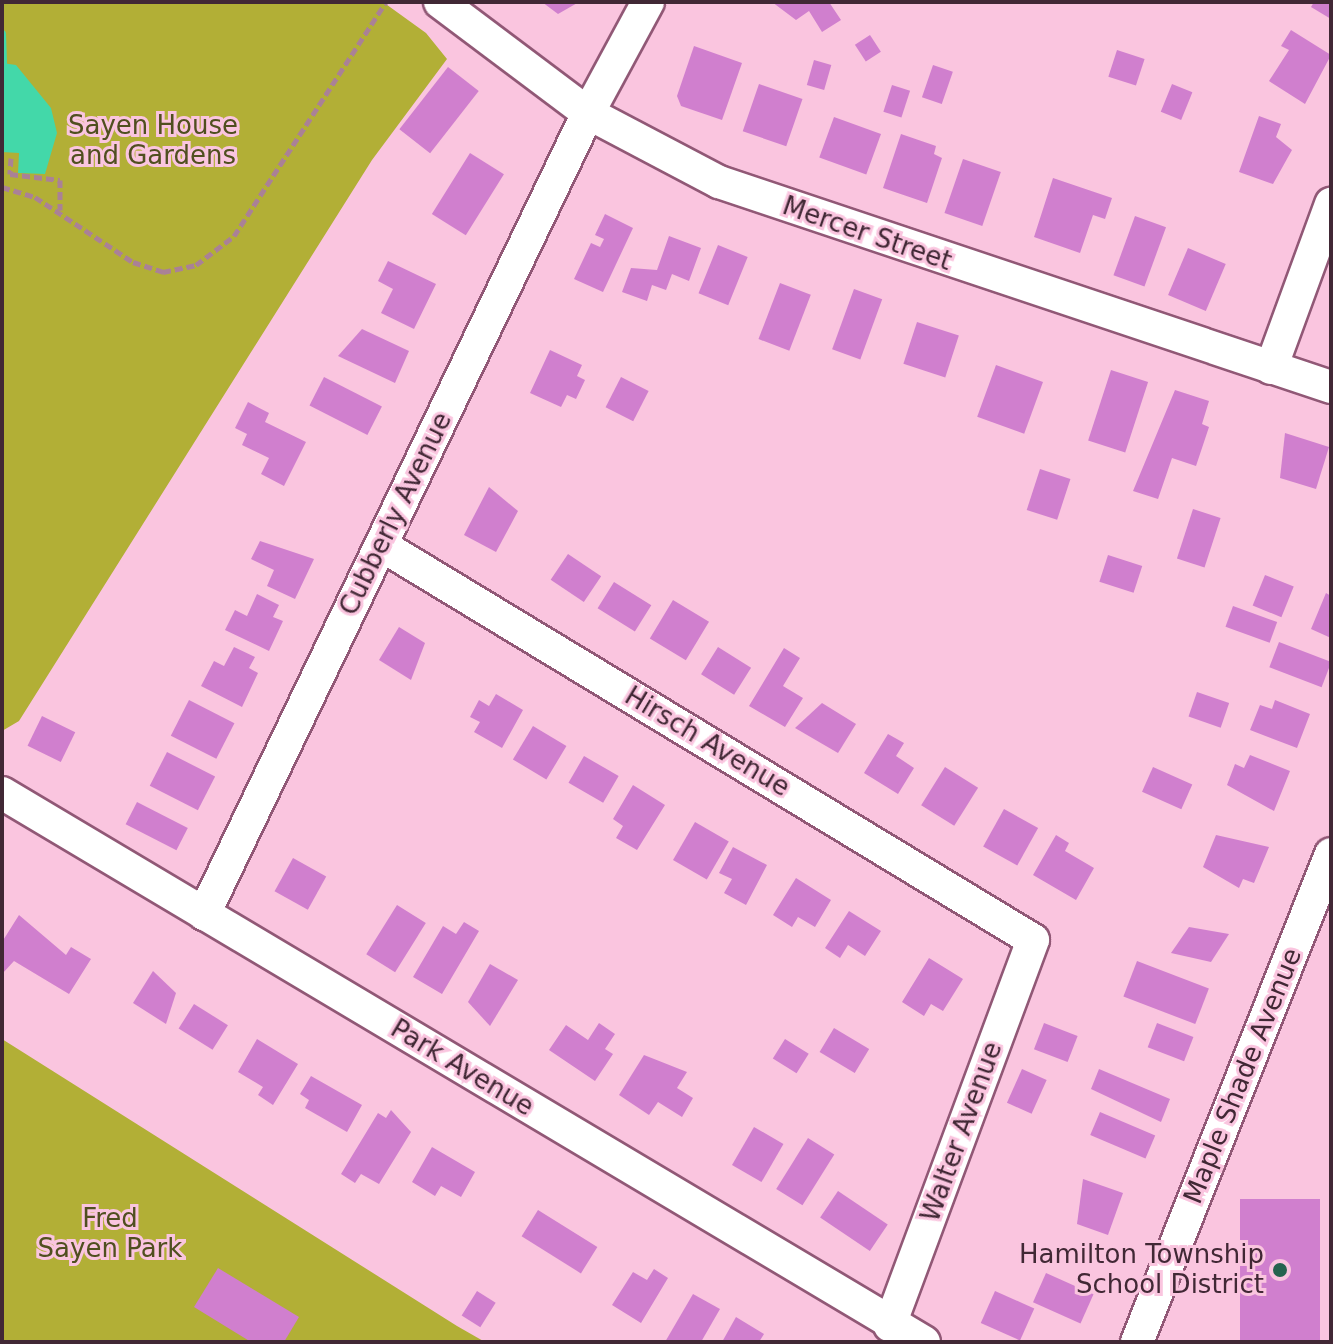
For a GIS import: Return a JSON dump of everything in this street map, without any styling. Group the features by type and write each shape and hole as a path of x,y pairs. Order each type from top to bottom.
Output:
{"street":[{"name":"Mercer Street","path":"440,2 588,113 719,182 1331,387"},
{"name":"Cubberly Avenue","path":"204,914 588,113 648,2"},
{"path":"1271,368 1331,204"},
{"name":"Hirsch Avenue","path":"381,545 1033,940"},
{"name":"Park Avenue","path":"2,793 890,1325 924,1342"},
{"name":"Maple Shade Avenue","path":"1137,1342 1331,854"},
{"name":"Walter Avenue","path":"890,1325 1033,940"}],"path":[{"path":"3,185 60,211 133,262 163,272 219,252 386,2"},
{"path":"11,158 10,174 60,180 60,211"}],"green space":[{"name":"Sayen House and Gardens","path":"2,2 383,2 426,33 447,59 372,160 19,721 2,731"},
{"name":"Fred Sayen Park","path":"2,1039 457,1326 485,1342 2,1342"}],"shaded area":[{"path":"2,63 16,65 51,108 57,133 45,174 18,173 19,153 2,152"}],"building":[{"path":"542,2 579,2 558,14"},
{"path":"772,2 829,2 841,20 822,32 809,11 796,20"},
{"path":"1314,2 1331,2 1331,19 1311,7"},
{"path":"1291,30 1331,55 1305,104 1269,81 1289,50 1281,46"},
{"path":"870,35 881,52 866,62 855,45"},
{"path":"694,46 742,63 722,120 681,106 677,96"},
{"path":"1117,50 1145,59 1136,86 1108,77"},
{"path":"814,60 831,65 824,90 807,85"},
{"path":"933,65 953,72 942,104 922,97"},
{"path":"448,67 479,91 430,153 399,129"},
{"path":"759,84 802,99 786,146 743,131"},
{"path":"1172,84 1192,92 1181,120 1161,112"},
{"path":"892,85 910,91 901,118 883,112"},
{"path":"1259,116 1281,124 1276,137 1292,150 1273,184 1239,172"},
{"path":"834,117 881,134 866,175 819,157"},
{"path":"901,134 936,146 934,154 942,158 927,203 883,188"},
{"path":"470,153 504,174 466,235 432,214"},
{"path":"963,159 1001,172 982,226 944,213"},
{"path":"1053,178 1112,198 1105,219 1093,215 1080,253 1034,237"},
{"path":"605,214 633,228 603,292 574,279 591,243 600,247 604,239 595,235"},
{"path":"1135,216 1166,227 1144,286 1113,275"},
{"path":"669,236 701,248 689,281 672,274 666,290 652,285 647,301 622,292 631,268 657,270"},
{"path":"718,245 748,257 728,305 699,293"},
{"path":"1188,248 1226,264 1206,311 1168,295"},
{"path":"388,261 436,284 414,329 381,313 393,289 378,281"},
{"path":"780,283 811,295 789,351 758,339"},
{"path":"854,289 882,299 860,359 832,349"},
{"path":"917,322 959,336 945,377 903,364"},
{"path":"362,329 409,351 395,383 338,356"},
{"path":"550,350 582,365 577,376 585,380 576,399 567,395 561,407 530,393"},
{"path":"996,365 1043,382 1024,434 977,417"},
{"path":"1111,370 1148,382 1125,452 1088,440"},
{"path":"324,377 382,407 367,435 309,406"},
{"path":"621,377 649,391 633,421 606,407"},
{"path":"1175,390 1209,401 1202,424 1209,427 1196,466 1172,458 1158,499 1133,491"},
{"path":"248,402 269,413 265,422 306,442 284,486 261,474 269,458 242,445 247,434 235,428"},
{"path":"1285,433 1329,447 1316,489 1280,478"},
{"path":"1040,469 1070,479 1057,520 1027,510"},
{"path":"489,487 518,511 496,552 464,535"},
{"path":"1193,509 1221,518 1205,567 1177,558"},
{"path":"260,541 314,559 295,599 267,586 274,570 251,559"},
{"path":"568,554 601,576 584,602 551,580"},
{"path":"1108,555 1142,566 1134,593 1099,582"},
{"path":"1265,575 1294,587 1281,617 1253,606"},
{"path":"614,582 651,605 635,632 598,608"},
{"path":"1326,593 1331,596 1331,638 1311,629"},
{"path":"257,594 279,605 273,617 283,621 269,651 225,630 235,610 247,616"},
{"path":"673,600 709,622 686,660 650,639"},
{"path":"1233,606 1277,622 1270,643 1225,627"},
{"path":"399,627 425,643 411,680 379,660"},
{"path":"1279,642 1331,662 1322,687 1269,667"},
{"path":"234,647 255,657 249,668 258,673 242,707 201,686 214,661 224,666"},
{"path":"718,647 751,668 734,695 701,674"},
{"path":"784,648 800,658 783,686 803,698 785,727 749,706"},
{"path":"1197,692 1229,703 1221,728 1189,717"},
{"path":"496,694 523,710 502,748 474,732 480,722 470,717 479,700 489,706"},
{"path":"189,700 234,723 216,759 171,736"},
{"path":"1275,700 1310,714 1297,748 1250,730 1260,705 1272,709"},
{"path":"822,703 856,724 838,753 795,728"},
{"path":"42,716 75,732 61,762 28,746"},
{"path":"533,726 566,746 546,780 513,759"},
{"path":"888,734 904,743 896,756 914,768 898,794 864,773"},
{"path":"167,752 215,777 198,810 150,786"},
{"path":"1250,755 1290,771 1274,811 1227,785 1235,764 1244,768"},
{"path":"584,756 619,776 603,803 568,783"},
{"path":"945,767 978,788 954,826 921,805"},
{"path":"1153,767 1192,784 1181,809 1142,792"},
{"path":"633,785 665,805 637,850 616,838 623,826 613,819"},
{"path":"137,802 188,828 176,850 126,824"},
{"path":"1004,809 1038,828 1017,866 983,847"},
{"path":"695,822 729,842 707,880 673,860"},
{"path":"1056,835 1069,843 1065,851 1094,868 1076,900 1033,875"},
{"path":"1216,835 1269,847 1254,883 1243,879 1239,888 1203,867"},
{"path":"733,847 767,865 746,905 724,893 732,879 719,873"},
{"path":"293,858 326,876 308,910 275,891"},
{"path":"796,878 831,900 815,927 798,917 792,927 773,915"},
{"path":"397,905 426,923 395,972 366,954"},
{"path":"849,911 881,931 865,956 848,945 840,958 825,948"},
{"path":"19,915 66,955 71,947 91,959 69,994 14,961 2,974 2,942"},
{"path":"464,922 479,931 442,994 413,977 443,926 456,934"},
{"path":"1189,927 1229,934 1211,962 1171,953"},
{"path":"929,958 963,979 943,1011 931,1004 924,1016 902,1002"},
{"path":"1137,961 1209,989 1195,1024 1123,996"},
{"path":"490,964 518,980 490,1026 468,1002"},
{"path":"153,971 176,993 166,1024 133,1003"},
{"path":"194,1004 228,1025 213,1050 179,1029"},
{"path":"599,1023 615,1034 605,1049 613,1054 595,1081 549,1050 566,1025 588,1040"},
{"path":"1044,1023 1078,1036 1068,1062 1034,1049"},
{"path":"1157,1023 1193,1037 1184,1061 1148,1047"},
{"path":"834,1028 869,1049 855,1073 820,1052"},
{"path":"257,1039 298,1064 273,1105 258,1095 263,1087 238,1072"},
{"path":"785,1039 809,1054 797,1073 773,1059"},
{"path":"644,1055 687,1072 677,1088 693,1098 682,1117 658,1102 649,1115 619,1095"},
{"path":"1022,1069 1047,1080 1032,1114 1007,1103"},
{"path":"1099,1069 1170,1099 1161,1122 1091,1089"},
{"path":"311,1076 362,1105 347,1132 305,1108 309,1100 300,1094"},
{"path":"391,1110 411,1132 379,1184 361,1174 355,1183 341,1174 378,1113 386,1118"},
{"path":"1100,1112 1155,1135 1145,1158 1090,1135"},
{"path":"754,1127 783,1144 761,1182 732,1165"},
{"path":"808,1138 834,1154 802,1205 776,1189"},
{"path":"432,1147 475,1172 461,1197 441,1186 435,1196 412,1182"},
{"path":"1083,1179 1123,1193 1108,1235 1077,1224"},
{"path":"838,1191 888,1225 870,1251 820,1218"},
{"name":"Hamilton Township School District","path":"1240,1199 1320,1199 1320,1342 1240,1342"},
{"path":"538,1210 597,1247 581,1273 522,1236"},
{"path":"218,1268 299,1317 284,1342 251,1342 194,1307"},
{"path":"654,1269 668,1278 641,1323 612,1305 633,1272 647,1280"},
{"path":"1046,1273 1094,1294 1080,1323 1033,1302"},
{"path":"477,1291 496,1303 480,1327 462,1316"},
{"path":"995,1291 1034,1308 1020,1340 981,1323"},
{"path":"693,1294 720,1309 701,1342 665,1342"},
{"path":"736,1317 764,1334 759,1342 722,1342"}],"waterway":[{"path":"2,34 3,63"}],"place":[{"name":"Hamilton Township School District","path":"1280,1270"}]}
